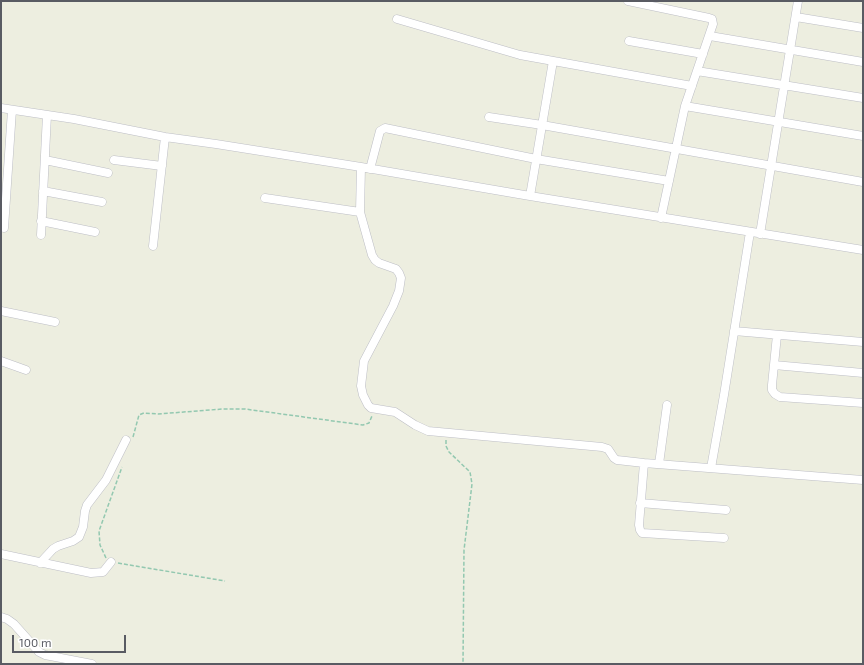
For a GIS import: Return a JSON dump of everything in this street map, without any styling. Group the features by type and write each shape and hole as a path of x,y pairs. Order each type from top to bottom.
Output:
{"street":[{"path":"628,1 709,18 714,24 685,106 661,218"},
{"path":"760,234 798,1"},
{"path":"796,17 863,28"},
{"path":"396,19 512,53 692,86"},
{"path":"710,36 863,62"},
{"path":"629,41 703,54"},
{"path":"530,196 552,61"},
{"path":"697,71 785,84 863,98"},
{"path":"685,106 863,136"},
{"path":"1,108 166,137 370,168 661,218 863,250"},
{"path":"4,228 12,110"},
{"path":"41,235 47,115"},
{"path":"489,117 863,182"},
{"path":"370,168 380,131 385,128 536,158 669,181"},
{"path":"153,246 166,137"},
{"path":"44,160 108,173"},
{"path":"114,160 162,166"},
{"path":"361,167 360,212 372,255 379,263 396,269 400,273 401,278 399,292 393,306 364,361 361,386 363,395 368,405 375,409 395,412 424,430 602,447 608,449 617,460 863,480"},
{"path":"43,192 102,202"},
{"path":"265,198 360,212"},
{"path":"41,221 95,232"},
{"path":"711,468 750,232"},
{"path":"1,311 55,322"},
{"path":"734,331 863,342"},
{"path":"777,335 772,385 772,390 775,394 780,397 863,403"},
{"path":"1,361 26,370"},
{"path":"774,365 863,373"},
{"path":"659,464 667,405"},
{"path":"40,563 53,549 79,537 83,527 87,505 106,480 129,439"},
{"path":"644,463 639,525 642,532 724,538"},
{"path":"640,504 726,510"},
{"path":"1,554 96,574 103,572 111,562"},
{"path":"1,617 8,619 14,624 39,652 45,655 92,664"}],"path":[{"path":"129,439 139,415 144,413 158,414 224,409 245,409 363,425 369,423 375,409"},
{"path":"447,433 446,446 449,452 470,472 472,484 464,550 463,664"},
{"path":"122,467 99,531 100,545 105,557 111,562 226,581"}]}
